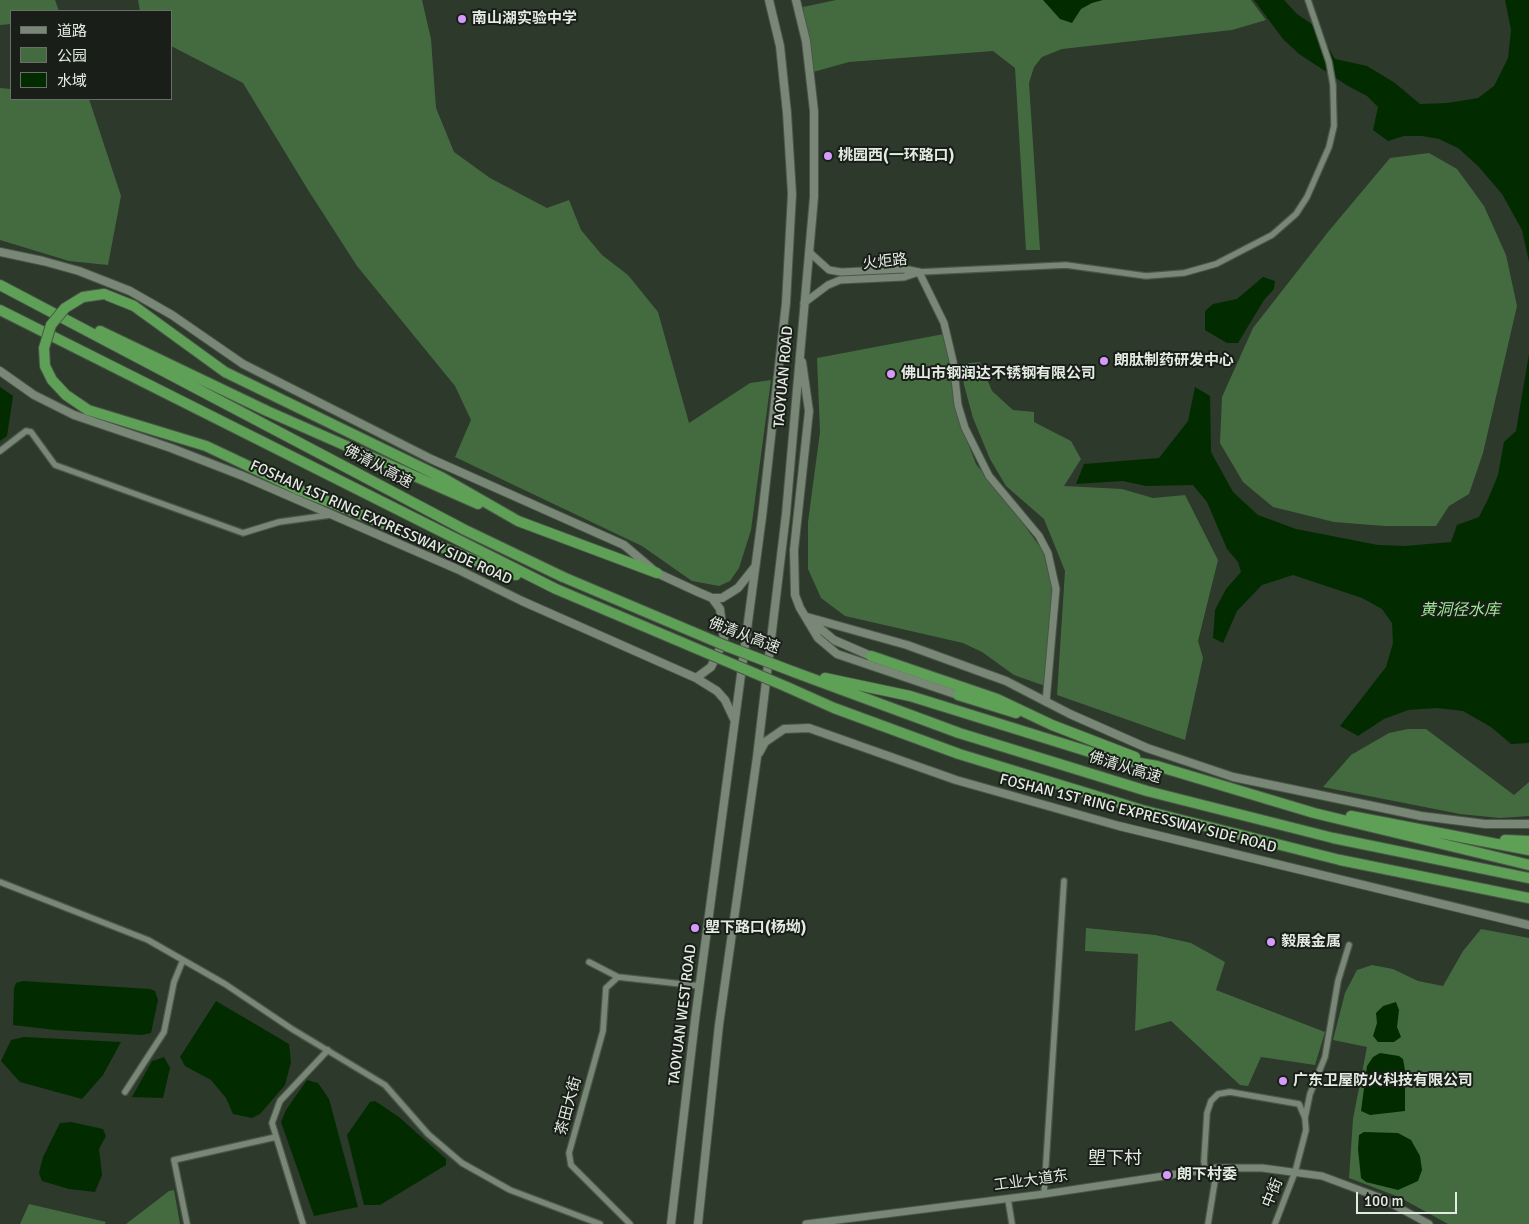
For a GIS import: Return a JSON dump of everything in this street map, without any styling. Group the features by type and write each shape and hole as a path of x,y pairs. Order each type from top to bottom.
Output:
{"highway":[{"name":"佛清从高速","path":"0,286 465,530 563,577 726,646 959,733 1147,791 1333,838 1529,878"},
{"path":"16,293 414,478 518,521 657,573"},
{"path":"518,521 444,478 226,372 134,306 104,294 83,297 65,308 50,325 44,348 45,366 52,380 66,396 88,410 206,446 297,489 491,567 542,583"},
{"name":"佛清从高速","path":"0,310 542,583 834,708 959,754 1142,810 1357,864 1529,898"},
{"path":"871,656 997,699 1052,725"},
{"path":"794,672 910,696 1106,757 1157,766"},
{"path":"958,695 1052,725 1157,766 1314,813 1529,865"},
{"path":"1278,802 1529,850"},
{"path":"1451,834 1529,841"}],"main road":[{"name":"TAOYUAN ROAD","path":"735,721 786,302 792,194 787,113 780,46 769,0"},
{"name":"TAOYUAN ROAD","path":"757,757 786,514 814,197 814,112 806,41 796,0"},
{"path":"0,252 79,271 130,290 251,368 431,459 624,544 657,573 712,598 722,598 732,593 755,567"},
{"path":"800,348 809,411 794,550 795,595 818,638 837,654 958,695"},
{"name":"FOSHAN 1ST RING EXPRESSWAY SIDE ROAD","path":"0,371 34,395 74,415 171,448 330,515 457,569 522,601 696,678 717,691 726,700 735,721"},
{"path":"696,678 711,667 724,640 720,609 712,598"},
{"path":"807,617 906,645 1006,681 1046,702 1147,748 1233,776 1421,816 1485,824 1529,824"},
{"path":"807,617 834,640 871,656"},
{"name":"TAOYUAN WEST ROAD","path":"671,1224 735,721"},
{"name":"FOSHAN 1ST RING EXPRESSWAY SIDE ROAD","path":"757,757 765,742 776,733 784,729 809,728 956,780 1119,826 1529,926"},
{"path":"698,1224 719,1026 757,757"}],"street":[{"path":"1046,702 1056,589 1048,553 1038,536 989,476 965,428 958,405 953,361 944,323 919,272 1066,265 1146,276 1184,273 1216,264 1272,235 1296,214 1318,174 1334,126 1333,86 1329,62 1308,0"},
{"name":"火炬路","path":"809,252 829,270 841,272 904,269 919,272"},
{"name":"火炬路","path":"804,303 828,285 840,280 904,277 919,272"},
{"path":"0,451 26,431 31,432 55,465 243,533 279,522 330,515"},
{"path":"1044,1194 1064,881"},
{"path":"0,882 148,940 225,984 385,1085 428,1134 462,1164 510,1190 600,1224"},
{"name":"中街","path":"1275,1224 1295,1172 1306,1130 1305,1118 1310,1094 1325,1057 1338,981 1349,945"},
{"path":"125,1092 164,1032 174,982 183,960"},
{"path":"589,962 618,977 700,986"},
{"name":"茶田大街","path":"618,977 606,988 603,1031 569,1153 571,1165 630,1224"},
{"path":"303,1224 272,1123 280,1101 328,1050"},
{"path":"1206,1170 1204,1161 1207,1112 1211,1101 1218,1094 1230,1092 1298,1104 1305,1118"},
{"path":"187,1224 174,1160 276,1137"},
{"path":"1208,1224 1217,1168"},
{"name":"工业大道东","path":"806,1224 1044,1194 1217,1168 1262,1168 1322,1176 1381,1198 1429,1224"},
{"path":"1008,1198 1012,1224"}],"green space":[{"path":"0,0 55,0 59,10 10,10 10,24 0,25"},
{"path":"138,0 422,0 431,39 436,108 454,152 490,178 547,208 569,200 581,230 602,255 628,275 658,312 689,423 750,383 771,380 751,530 739,568 730,581 719,586 692,581 642,546 455,457 471,420 455,386 357,266 243,83 172,47 172,10 140,10"},
{"path":"836,0 1251,0 1266,20 1232,30 1062,49 1042,57 1034,67 1029,83 1040,250 1026,250 1015,68 993,51 849,62 813,72 803,7"},
{"path":"0,88 10,89 10,100 89,100 121,196 108,265 69,261 0,240"},
{"path":"1429,153 1457,169 1484,206 1506,255 1517,306 1483,453 1469,494 1449,506 1436,526 1385,526 1334,522 1273,507 1243,482 1220,443 1222,397 1253,328 1328,232 1390,158"},
{"path":"944,334 960,423 976,464 1043,551 1053,589 1045,686 1014,675 982,652 963,643 845,616 821,598 808,569 808,522 820,432 817,358"},
{"path":"980,362 992,391 1013,410 1034,412 1034,422 1071,441 1081,459 1064,486 1122,489 1153,498 1185,495 1218,560 1198,641 1203,658 1185,740 1057,695 1065,571 1044,519 1006,486 990,459 973,418 964,385 961,364"},
{"path":"1408,729 1426,729 1514,795 1529,782 1529,816 1500,818 1460,814 1323,787 1351,755 1389,733"},
{"path":"1086,928 1155,935 1191,943 1225,962 1216,990 1325,1032 1315,1065 1261,1057 1248,1086 1240,1085 1171,1021 1135,1031 1138,954 1085,951"},
{"path":"1481,929 1529,938 1529,1224 1448,1224 1399,1197 1349,1178 1353,1119 1367,1047 1333,1040 1345,993 1357,970 1372,965 1393,969 1418,981 1443,986 1463,951"},
{"path":"174,1190 180,1224 126,1224 169,1191"},
{"path":"29,1204 106,1222 105,1224 20,1224"}],"water":[{"path":"1043,0 1103,0 1081,9 1072,23 1060,19"},
{"path":"1254,0 1284,0 1297,14 1316,27 1335,59 1367,66 1395,83 1420,104 1447,103 1478,98 1494,86 1508,58 1511,30 1505,0 1529,0 1529,262 1522,230 1502,194 1478,166 1458,148 1439,139 1422,136 1404,136 1388,141 1373,130 1378,107 1367,96 1299,54 1283,39"},
{"path":"1263,277 1275,281 1274,289 1264,300 1238,343 1227,343 1205,330 1205,311 1213,304 1237,299"},
{"name":"黄洞径水库","path":"1529,354 1529,743 1511,744 1491,727 1463,711 1437,708 1408,710 1384,719 1358,736 1340,726 1386,667 1393,643 1392,623 1382,609 1362,598 1293,575 1262,585 1237,611 1223,643 1213,638 1215,610 1226,589 1241,572 1238,562 1227,549 1207,502 1193,485 1146,486 1123,481 1076,484 1084,464 1159,458 1188,421 1195,387 1210,396 1211,452 1233,492 1258,515 1296,529 1378,545 1405,546 1451,542 1457,525 1479,517 1498,475 1504,442 1516,431"},
{"path":"0,387 13,396 7,436 0,441"},
{"path":"23,981 150,989 155,991 158,1000 151,1033 142,1035 55,1030 13,1025 14,988 16,983"},
{"path":"216,1001 289,1044 291,1062 285,1085 260,1114 252,1118 233,1114 226,1098 211,1080 185,1066 180,1057"},
{"path":"1396,1002 1399,1010 1397,1027 1401,1037 1394,1042 1378,1042 1373,1036 1377,1023 1376,1013 1383,1006"},
{"path":"24,1037 121,1042 103,1075 82,1099 20,1082 1,1061 11,1040"},
{"path":"1380,1053 1399,1056 1403,1059 1405,1070 1405,1111 1370,1115 1361,1111 1367,1066 1373,1057"},
{"path":"164,1057 170,1068 163,1098 132,1097 152,1061"},
{"path":"307,1080 318,1083 329,1099 358,1207 314,1216 281,1122 286,1110"},
{"path":"375,1101 399,1117 446,1159 446,1165 380,1205 364,1205 347,1135 370,1102"},
{"path":"71,1122 103,1129 106,1136 99,1149 102,1175 95,1192 69,1189 42,1181 39,1173 43,1157 60,1123"},
{"path":"1364,1132 1398,1133 1411,1140 1420,1156 1422,1170 1418,1181 1398,1190 1366,1182 1361,1178 1358,1149 1359,1135"}],"place":[{"name":"南山湖实验中学","path":"462,19"},
{"name":"桃园西(一环路口)","path":"828,156"},
{"name":"朗肽制药研发中心","path":"1104,361"},
{"name":"佛山市钢润达不锈钢有限公司","path":"891,374"},
{"name":"塱下路口(杨坳)","path":"695,928"},
{"name":"毅展金属","path":"1271,942"},
{"name":"广东卫屋防火科技有限公司","path":"1283,1081"},
{"name":"朗下村委","path":"1167,1175"}],"district":[{"name":"塱下村","path":"1115,1159"}]}
